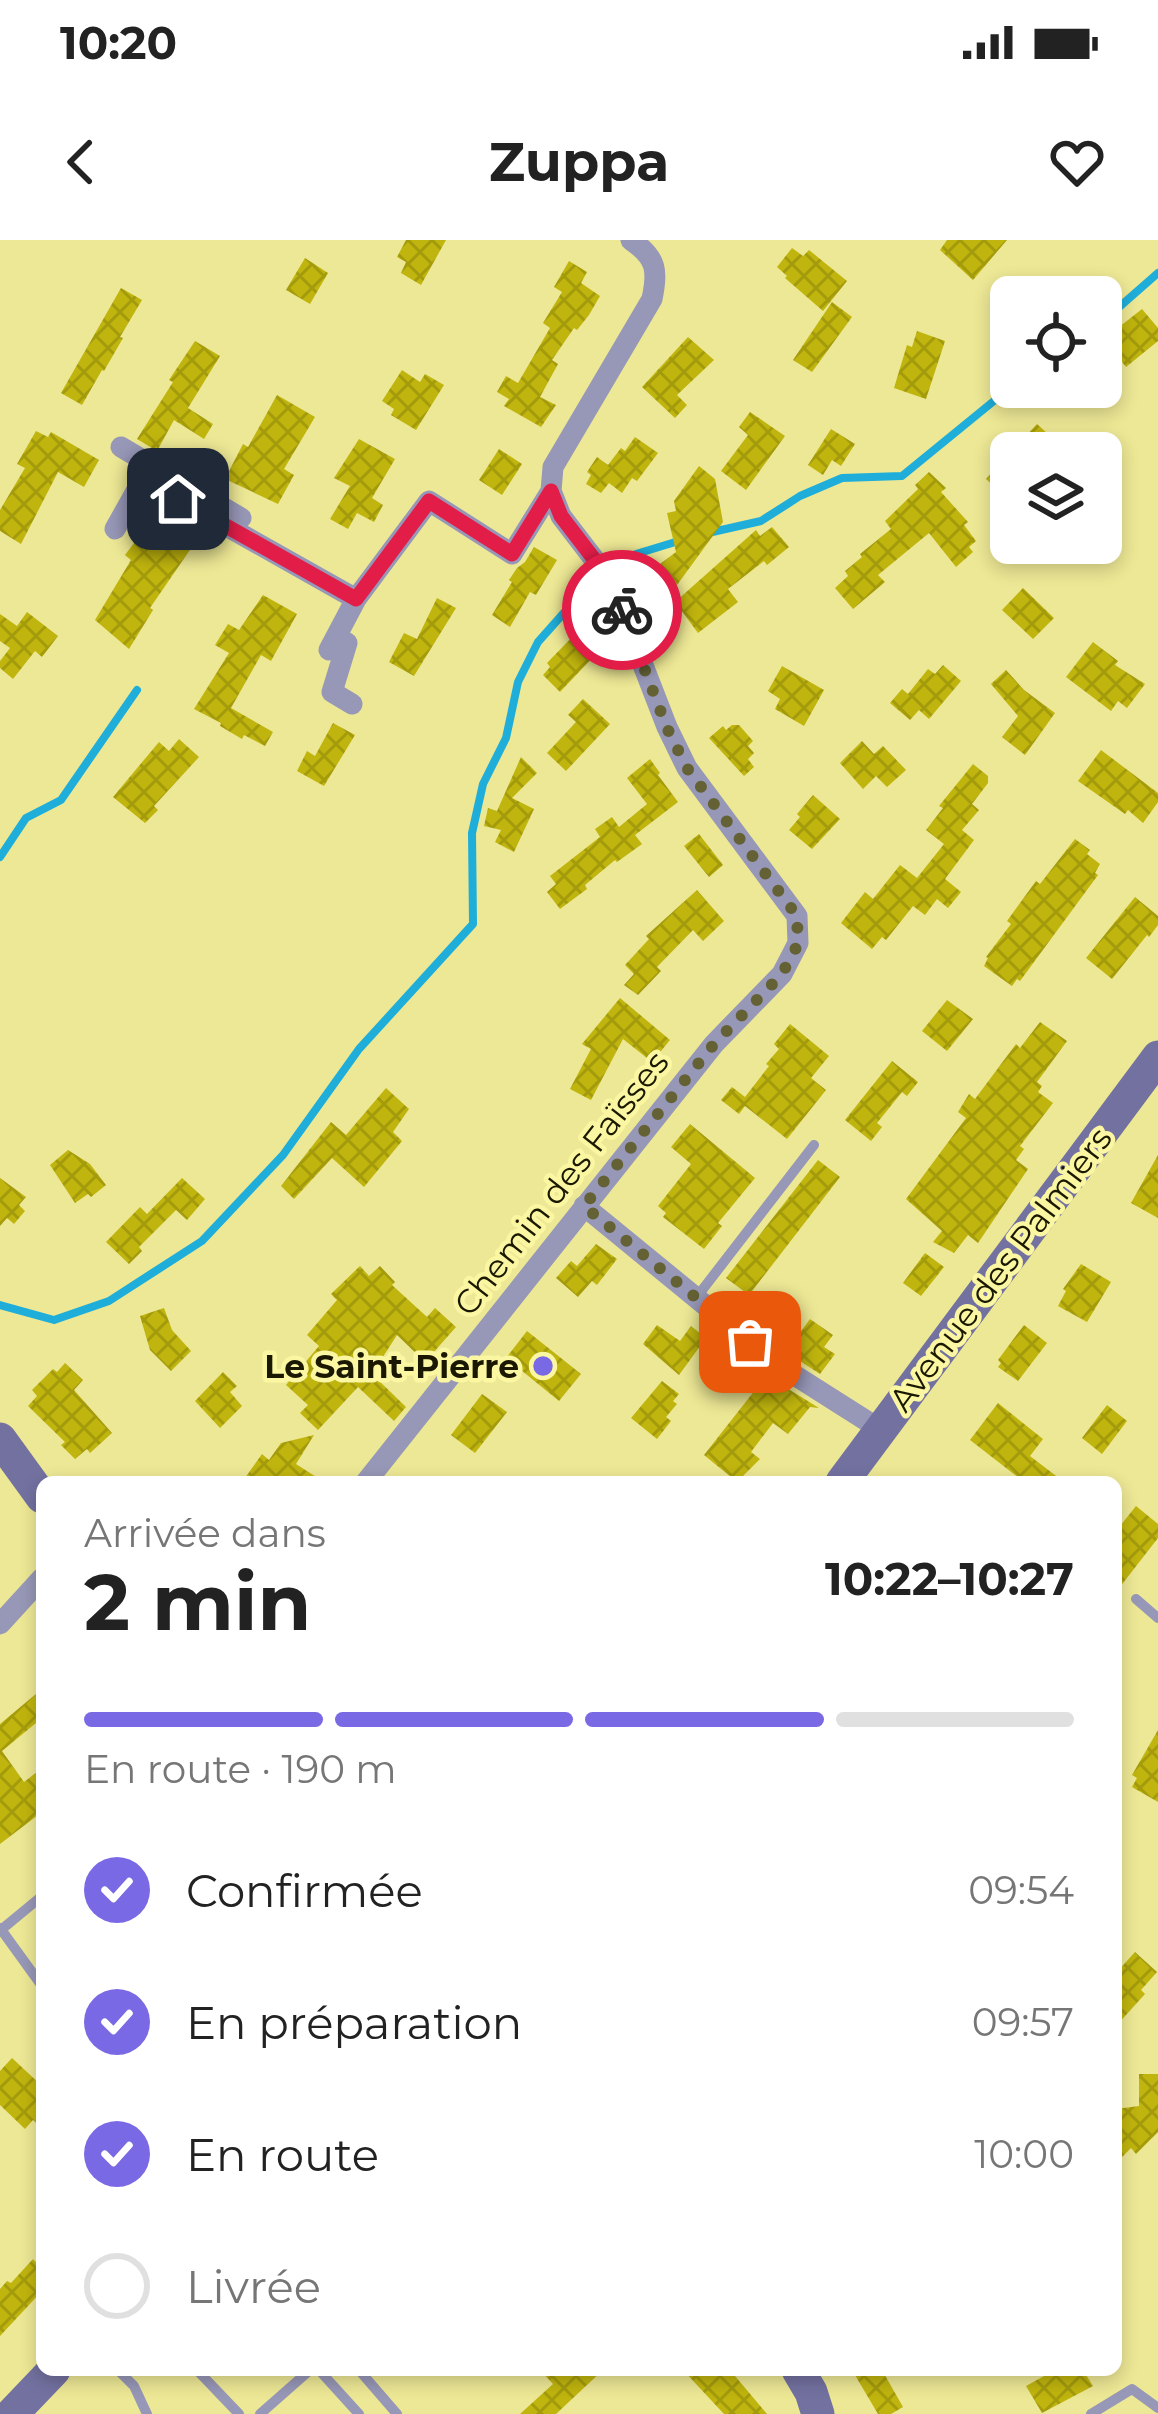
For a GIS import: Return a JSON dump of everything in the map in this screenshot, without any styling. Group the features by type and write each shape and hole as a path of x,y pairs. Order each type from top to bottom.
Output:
{"main road":[{"name":"Avenue des Palmiers","path":"846,1476 1158,1057"},
{"path":"0,1439 36,1489"},
{"path":"12,2414 47,2376"},
{"path":"802,2376 818,2414"}],"street":[{"path":"352,704 332,692 347,644 332,644 356,599 429,501 512,554 551,491 553,467 652,299 658,274 645,250 631,240"},
{"path":"122,447 245,521 250,539"},
{"path":"115,530 142,479 356,599"},
{"name":"Chemin des Faïsses","path":"371,1476 714,1044 782,974 798,944 797,916 687,768 610,580 561,516 551,491"},
{"path":"584,1206 777,1364 881,1430"},
{"path":"0,1624 36,1585"}],"lane":[{"path":"696,1298 814,1145"},
{"path":"1136,1598 1158,1618"},
{"path":"36,1901 1,1929 36,1978"},
{"path":"124,2376 147,2414"},
{"path":"203,2376 239,2414"},
{"path":"260,2414 307,2376"},
{"path":"320,2376 359,2414"},
{"path":"364,2376 392,2412"},
{"path":"1091,2414 1132,2390 1158,2408"}],"building":[{"path":"406,240 446,240 421,285 401,273 406,262 397,257"},
{"path":"947,240 1007,240 973,280 940,250"},
{"path":"792,248 803,256 809,250 847,281 823,311 777,267"},
{"path":"305,258 328,273 310,304 286,290"},
{"path":"569,261 587,272 581,283 600,296 552,360 558,364 540,397 556,405 541,427 504,406 509,399 497,392 506,376 518,383 550,328 543,323 562,292 554,287"},
{"path":"121,288 142,300 82,405 61,393"},
{"path":"832,302 852,317 812,372 793,360"},
{"path":"1142,309 1158,328 1158,341 1126,367 1122,362 1122,325"},
{"path":"917,331 945,341 926,399 894,388 907,345 912,347"},
{"path":"688,337 714,360 677,395 687,405 675,418 642,387"},
{"path":"195,341 220,356 188,408 213,424 204,439 174,420 157,451 137,439"},
{"path":"402,370 420,382 425,374 444,385 416,430 391,415 394,409 382,401"},
{"path":"277,395 315,417 284,469 294,475 278,504 225,479"},
{"path":"750,412 785,436 746,490 721,471 748,435 739,427"},
{"path":"831,429 855,444 841,466 832,460 823,475 808,465"},
{"path":"36,431 48,437 51,432 99,460 84,487 58,472 21,544 0,531 0,510 25,468 17,464"},
{"path":"635,437 658,453 637,481 632,478 622,493 609,483 601,493 586,484 591,475 587,472 597,457 608,465"},
{"path":"359,439 395,459 372,498 383,505 374,522 357,513 348,529 330,519 350,486 334,478"},
{"path":"499,449 522,464 502,495 479,480"},
{"path":"699,466 715,479 723,522 669,596 657,579 662,575 656,567 676,552 667,513 676,511 674,501"},
{"path":"929,472 968,522 964,525 976,541 969,547 973,552 956,567 929,533 878,575 885,582 853,609 835,588 860,554 891,529 885,521"},
{"path":"155,515 194,544 150,608 129,649 95,620 131,560 125,555"},
{"path":"772,527 789,547 728,589 738,602 698,633 675,602 756,530 760,536"},
{"path":"534,547 557,560 536,595 530,592 510,627 492,615 509,580"},
{"path":"1023,588 1054,618 1033,639 1002,610"},
{"path":"263,595 297,614 271,661 261,655 231,708 273,732 265,746 244,735 242,739 194,709 229,653 215,645 228,624 239,630"},
{"path":"437,598 456,608 414,676 389,662 404,633 417,639"},
{"path":"27,612 58,636 42,657 35,651 13,679 0,668 10,648 0,641 0,614 17,626"},
{"path":"576,633 597,653 560,692 543,675 550,667 547,663"},
{"path":"1093,642 1118,661 1115,665 1145,684 1127,708 1118,701 1111,711 1066,677"},
{"path":"943,665 961,681 929,719 919,710 910,720 890,703 902,689 908,694 928,669 935,674"},
{"path":"782,666 824,690 804,726 775,709 780,699 768,691"},
{"path":"1006,670 1055,713 1025,755 1002,737 1018,716 991,684"},
{"path":"583,699 610,724 566,771 547,753 576,722 568,715"},
{"path":"333,723 355,735 324,786 297,771 307,751 315,756"},
{"path":"739,725 753,741 748,746 754,753 748,759 754,767 744,776 709,738"},
{"path":"179,739 199,757 154,806 158,810 145,823 113,797 159,742 169,751"},
{"path":"862,741 874,754 883,746 906,770 887,787 876,776 863,789 840,763"},
{"path":"1101,750 1158,793 1158,802 1143,823 1078,781"},
{"path":"521,757 537,773 512,798 534,809 514,852 495,842 501,830 484,826 488,808 497,811"},
{"path":"650,759 678,802 635,835 642,844 615,860 560,909 547,892 556,884 550,876 600,837 595,829 612,817 619,827 647,804 627,778"},
{"path":"973,764 988,776 988,783 972,804 979,810 962,830 974,840 945,879 961,892 948,908 937,899 925,915 913,906 886,940 882,937 872,949 841,923 865,892 873,899 900,865 917,878 944,844 926,830"},
{"path":"813,795 840,819 812,849 789,830"},
{"path":"699,834 723,865 709,877 684,846"},
{"path":"1075,839 1100,864 1098,875 1012,986 984,966 986,957 1036,881 1040,884"},
{"path":"697,890 724,921 703,941 693,930 638,995 624,985 634,974 625,965 649,939 646,936"},
{"path":"1135,897 1158,916 1158,925 1112,979 1086,958"},
{"path":"620,998 670,1040 652,1062 623,1039 591,1100 570,1089 591,1049 582,1044"},
{"path":"947,1000 973,1019 947,1051 922,1031"},
{"path":"1040,1022 1067,1041 1037,1082 1042,1086 1038,1092 1053,1103 1020,1146 1024,1149 1016,1160 1028,1169 978,1243 968,1235 954,1253 933,1242 942,1231 906,1199 966,1118 958,1112 969,1094 975,1099 1016,1044 1020,1048"},
{"path":"790,1024 829,1056 811,1078 826,1090 787,1139 745,1106 739,1114 721,1100 732,1087 745,1097 769,1066 779,1049 774,1044"},
{"path":"892,1061 918,1082 907,1096 902,1092 877,1123 882,1127 871,1141 845,1120"},
{"path":"386,1088 409,1109 393,1132 402,1141 364,1187 332,1158 294,1199 281,1186 331,1122 346,1135"},
{"path":"690,1124 755,1178 718,1223 722,1226 704,1249 663,1217 666,1213 658,1206 691,1164 671,1147"},
{"path":"68,1150 90,1164 106,1185 75,1203 50,1165"},
{"path":"1158,1155 1158,1218 1131,1203"},
{"path":"818,1160 840,1177 749,1295 726,1278"},
{"path":"0,1178 26,1197 19,1205 25,1211 14,1224 7,1218 0,1226"},
{"path":"182,1178 205,1199 187,1220 176,1210 139,1247 142,1251 129,1264 106,1242 140,1207 147,1214"},
{"path":"596,1244 617,1259 597,1285 592,1281 578,1297 556,1278 571,1261 577,1266"},
{"path":"925,1253 944,1267 921,1296 903,1283"},
{"path":"1081,1264 1111,1282 1087,1322 1058,1306 1063,1289"},
{"path":"360,1266 369,1276 380,1266 395,1282 392,1285 427,1317 435,1308 456,1327 425,1362 397,1335 372,1374 406,1407 394,1421 358,1387 318,1430 300,1413 308,1405 286,1385 319,1346 307,1335 337,1300 331,1294"},
{"path":"164,1308 172,1330 191,1351 171,1371 150,1350 140,1316"},
{"path":"810,1319 833,1335 824,1347 835,1354 820,1374 786,1352"},
{"path":"657,1325 680,1341 691,1326 706,1338 679,1375 643,1344"},
{"path":"1024,1325 1047,1343 1018,1381 998,1367 998,1360"},
{"name":"Le Saint-Pierre","path":"527,1331 581,1374 559,1401 506,1358"},
{"path":"65,1363 83,1380 74,1390 112,1433 90,1453 87,1449 75,1459 61,1445 65,1442 28,1406 37,1396 32,1390"},
{"path":"223,1372 237,1386 230,1392 242,1406 220,1428 195,1401"},
{"path":"769,1377 819,1408 810,1407 788,1434 773,1423 751,1452 760,1459 743,1476 730,1476 704,1455"},
{"path":"662,1381 679,1394 666,1417 671,1421 657,1439 631,1418"},
{"path":"482,1394 507,1412 475,1453 451,1435"},
{"path":"998,1403 1043,1439 1030,1456 1056,1476 1016,1476 970,1440"},
{"path":"1107,1405 1127,1421 1102,1454 1082,1438"},
{"path":"314,1435 296,1464 315,1476 246,1476 262,1454 269,1460 281,1443"},
{"path":"1136,1506 1158,1524 1158,1538 1122,1584 1122,1524"},
{"path":"36,1694 36,1723 2,1751 24,1782 36,1773 36,1817 0,1844 0,1724"},
{"path":"1158,1730 1158,1802 1132,1787 1137,1778 1132,1775"},
{"path":"1135,1952 1157,1972 1122,2019 1122,1966"},
{"path":"12,2058 36,2080 36,2123 33,2120 25,2129 0,2105 0,2071"},
{"path":"1139,2074 1158,2074 1158,2132 1136,2154 1131,2148 1122,2157 1122,2108 1139,2106"},
{"path":"33,2259 36,2297 0,2336 0,2289 7,2281 11,2283"},
{"path":"546,2376 597,2376 556,2414 520,2414 553,2384"},
{"path":"689,2376 735,2376 767,2414 724,2414"},
{"path":"856,2376 885,2376 903,2407 878,2414"},
{"path":"1044,2376 1087,2376 1093,2386 1042,2413 1026,2386"}],"waterway":[{"path":"1122,305 1158,273"},
{"path":"708,533 761,521 800,496 842,478 902,476 990,404"},
{"path":"611,571 636,554 682,540"},
{"path":"0,1305 54,1320 109,1301 202,1241 283,1155 359,1049 473,924 472,833 483,784 506,738 518,682 538,642 586,588 599,580"},
{"path":"0,857 26,818 61,800 137,690"}],"way so far":[{"path":"622,610 687,768 797,916 798,944 782,974 714,1044 584,1206 750,1342"}],"place":[{"name":"Le Saint-Pierre","path":"543,1366"}],"route":[{"path":"178,499 356,599 429,501 512,554 551,491 561,516 610,580 622,610"}]}
